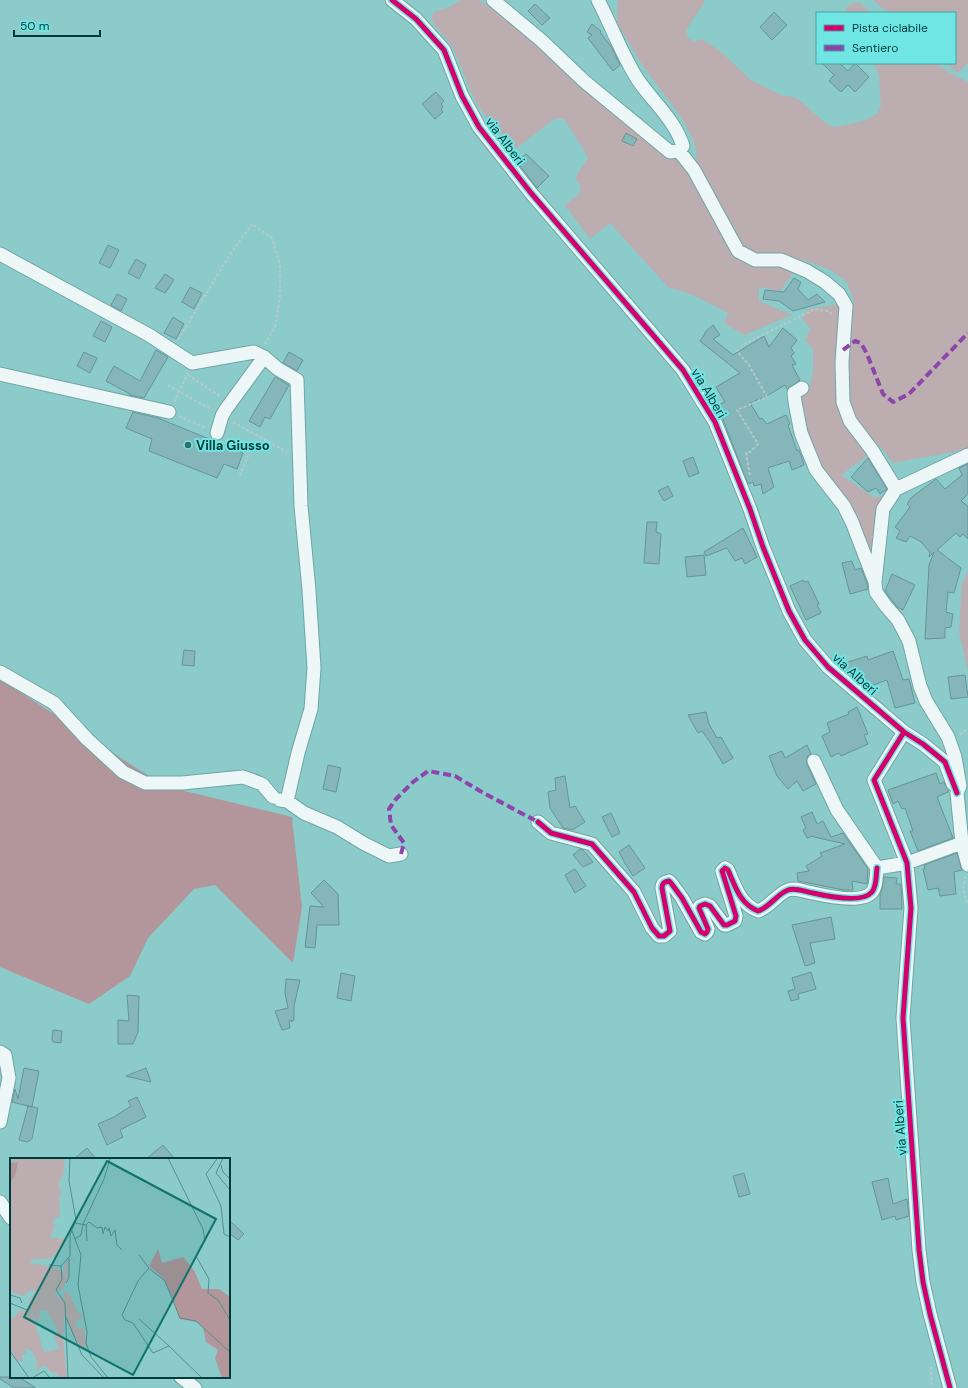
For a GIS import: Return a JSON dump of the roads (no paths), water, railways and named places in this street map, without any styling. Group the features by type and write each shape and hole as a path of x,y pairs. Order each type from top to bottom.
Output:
{"street":[{"name":"via Alberi","path":"392,0 416,19 444,50 462,96 484,133 531,193 682,370 714,422 783,597 805,640 828,667 904,732 923,744 945,762 957,793 962,843 967,869"},
{"path":"493,0 542,41 584,81 670,152 680,151"},
{"path":"598,0 618,45 639,80 671,122 680,138 683,146 680,151"},
{"path":"680,151 694,170 738,251 755,260 781,260 825,282 839,294 846,306 842,362 843,402 850,421 872,450 896,489 968,455"},
{"path":"0,254 149,334 172,350 190,369 254,352 297,380 301,506 310,590 314,668 310,709 298,753 279,799"},
{"path":"217,433 222,416 261,356"},
{"path":"0,374 169,412"},
{"path":"802,388 794,393 802,433 816,470 844,506 852,522 875,582"},
{"name":"via Alberi","path":"896,489 883,509 875,582 876,592 898,620 909,641 920,686 926,701 948,737 955,757 960,786 957,793"},
{"path":"0,672 54,703 87,739 123,772 145,783 182,782 243,777 262,784 279,799 304,813 337,827 363,843 389,856 401,854"},
{"name":"via Alberi","path":"904,732 874,780 907,863 911,908 903,1018 919,1242 924,1287 950,1388"},
{"path":"538,822 552,833 592,844 634,892 652,928 659,936 664,936 670,932 662,888 664,882 669,881 682,898 701,932 705,934 708,929 699,908 700,906 705,904 710,906 724,925 732,923 736,920 722,874 723,869 727,868 739,895 745,903 758,911 764,909 789,890 796,889 813,894 850,899 872,893 875,887 877,868 837,810 814,761"},
{"path":"877,868 907,863 962,843"},
{"path":"0,1052 4,1055 9,1078 0,1122"},
{"path":"0,1202 10,1217"},
{"path":"182,1378 196,1388"}],"place":[{"name":"Villa Giusso","path":"188,445"}]}
